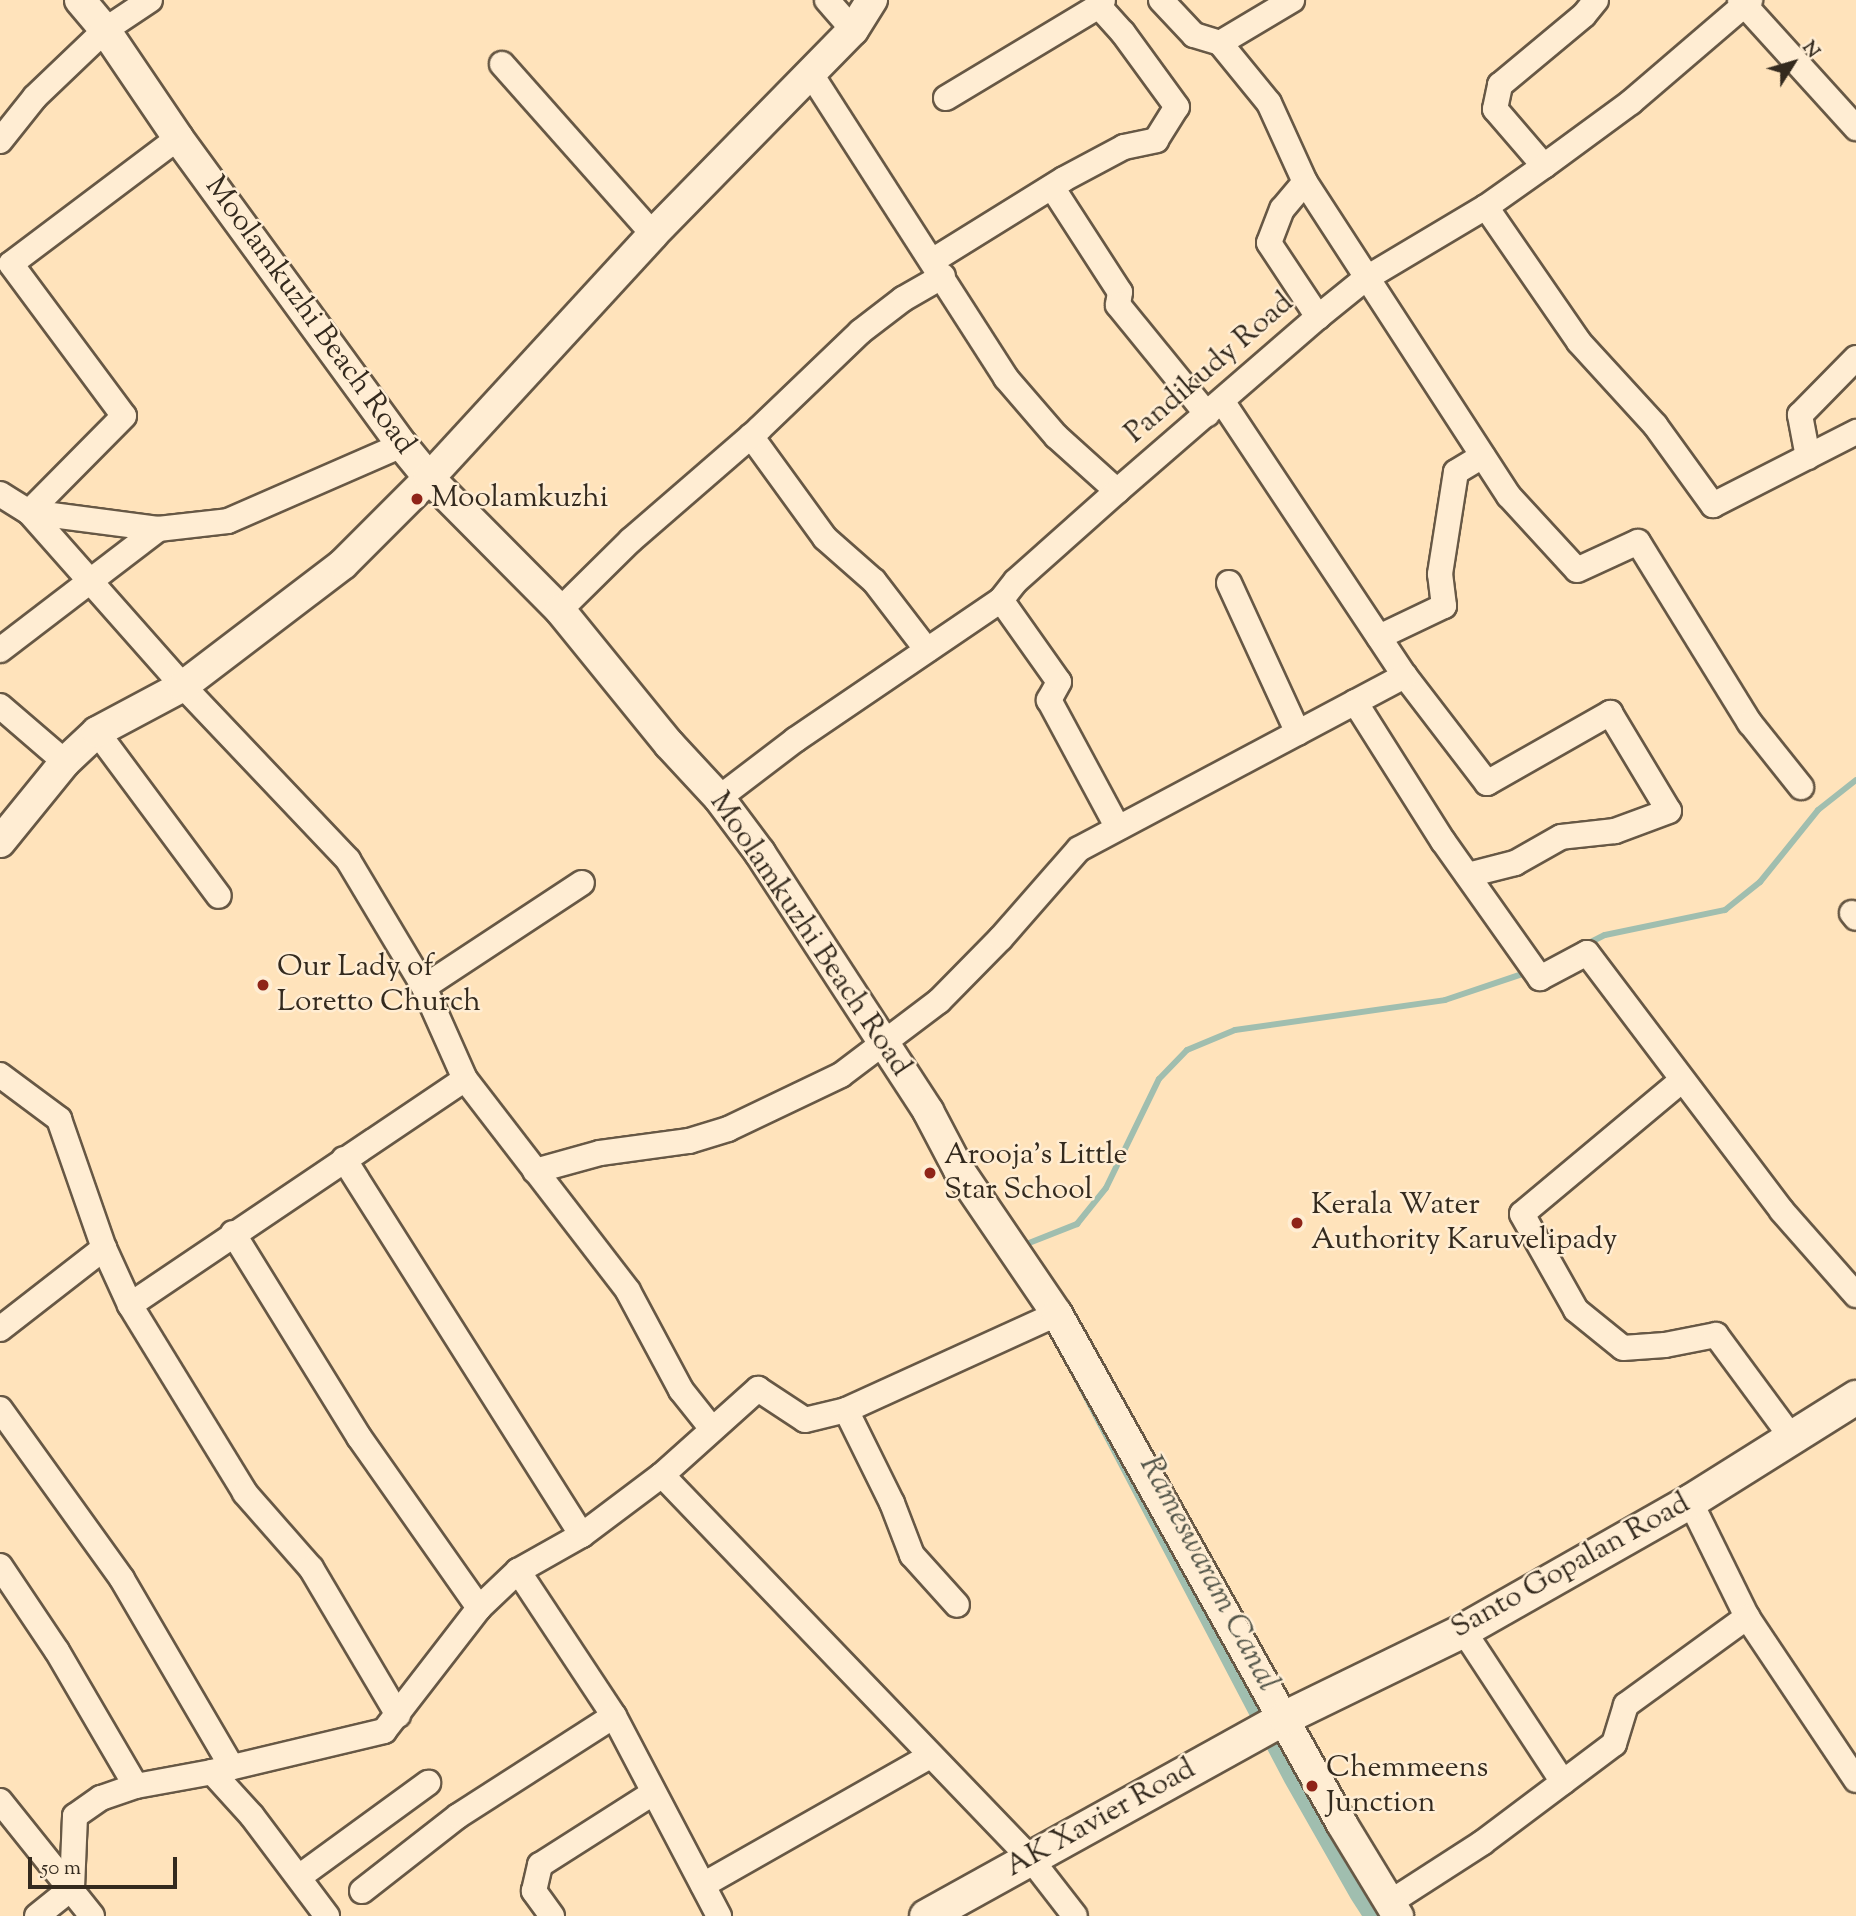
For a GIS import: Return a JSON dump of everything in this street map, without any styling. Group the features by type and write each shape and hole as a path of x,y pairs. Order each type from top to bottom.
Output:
{"main road":[{"name":"Santo Gopalan Road","path":"1271,1725 1463,1630 1690,1501 1856,1397"},
{"name":"AK Xavier Road","path":"926,1916 1271,1725"}],"street":[{"name":"Moolamkuzhi Beach Road","path":"80,0 105,30 178,138 402,445 429,478 559,610 669,744 719,797 760,852 928,1111 959,1170 1049,1318 1271,1725 1342,1824 1394,1910"},
{"path":"0,141 35,97 105,30 150,0"},
{"path":"827,0 853,30"},
{"path":"0,842 65,762 97,732 183,686 343,564 429,478 653,234 853,30 872,0"},
{"path":"1161,0 1194,35 1220,43 1269,103 1304,182 1509,496 1577,570 1638,542 1750,723 1801,787"},
{"path":"1220,43 1292,0"},
{"path":"1544,166 1495,109 1500,85 1584,15 1596,0"},
{"path":"1745,2 1856,128"},
{"name":"Pandikudy Road","path":"719,797 795,740 1001,600 1016,581 1117,491 1365,279 1486,207 1544,166 1631,102 1745,2"},
{"path":"559,610 631,540 751,436 860,332 938,268 1052,187 1124,147 1156,140 1177,107 1101,3 946,98"},
{"path":"502,64 653,234"},
{"path":"811,74 938,268 1006,379 1056,436 1117,491"},
{"path":"29,512 124,416 10,264 178,138"},
{"path":"1304,182 1282,209 1269,243 1318,317"},
{"path":"1052,187 1120,292 1118,304 1215,408 1405,676 1487,783 1610,713 1669,811 1615,831 1561,836 1515,863 1468,875"},
{"path":"1486,207 1579,342 1655,425 1713,505 1856,432"},
{"path":"1808,457 1800,415 1856,358"},
{"path":"751,436 825,538 874,581 928,650"},
{"path":"2,501 29,512 158,529 228,521 402,445"},
{"path":"1379,637 1444,606 1440,574 1456,472 1483,456"},
{"path":"29,512 183,686 348,860 424,987 466,1079 628,1291 681,1390 712,1429"},
{"path":"0,650 158,529"},
{"path":"1229,583 1298,733"},
{"path":"1001,600 1059,682 1049,700 1118,828"},
{"path":"535,1171 600,1153 690,1141 728,1129 841,1075 883,1040 939,1001 1002,938 1079,849 1405,676"},
{"path":"1355,702 1468,875 1534,969 1587,953 1609,978 1681,1081 1782,1211 1856,1296"},
{"path":"0,706 65,762"},
{"path":"97,732 219,896"},
{"path":"424,987 582,883"},
{"path":"0,1074 59,1119 104,1248 130,1305 245,1493 311,1568 398,1715"},
{"path":"130,1305 233,1233 466,1079"},
{"path":"1681,1081 1522,1214 1576,1310 1623,1348 1665,1345 1716,1335 1792,1438"},
{"path":"344,1159 582,1535"},
{"path":"233,1233 359,1437 479,1608"},
{"path":"0,1329 104,1248"},
{"path":"37,1916 72,1888 75,1816 101,1798 136,1786 222,1770 384,1731 479,1608 518,1571 582,1535 662,1475 758,1389 805,1420 846,1410 1049,1318"},
{"path":"0,1409 122,1579 222,1770 326,1916"},
{"path":"846,1410 892,1503 912,1555 957,1605"},
{"path":"662,1475 1030,1858 1075,1916"},
{"path":"1690,1501 1747,1617 1856,1780"},
{"path":"0,1566 57,1651 136,1786"},
{"path":"518,1571 614,1716 719,1916"},
{"path":"1394,1910 1614,1744 1626,1705 1747,1617"},
{"path":"1463,1630 1563,1782"},
{"path":"362,1891 458,1816 614,1716"},
{"path":"702,1885 930,1756"},
{"path":"299,1877 428,1783"},
{"path":"552,1916 534,1891 540,1866 653,1793"},
{"path":"0,1801 92,1916"}],"shaded area":[{"path":"840,959 1385,1916 1362,1916 1351,1899 1285,1783 1061,1356 886,1054"}],"waterway":[{"path":"1585,945 1605,935 1725,910 1760,882 1818,810 1856,780"},
{"path":"1029,1243 1077,1224 1106,1188 1159,1079 1187,1050 1235,1030 1445,1000 1528,972"}],"place":[{"name":"Moolamkuzhi","path":"417,499"},
{"name":"Our Lady of Loretto Church","path":"263,985"},
{"name":"Arooja's Little Star School","path":"930,1173"},
{"name":"Kerala Water Authority Karuvelipady","path":"1297,1223"},
{"name":"Chemmeens Junction","path":"1312,1786"}],"water label":[{"name":"Rameswaram Canal","path":"1208,1574"}]}
